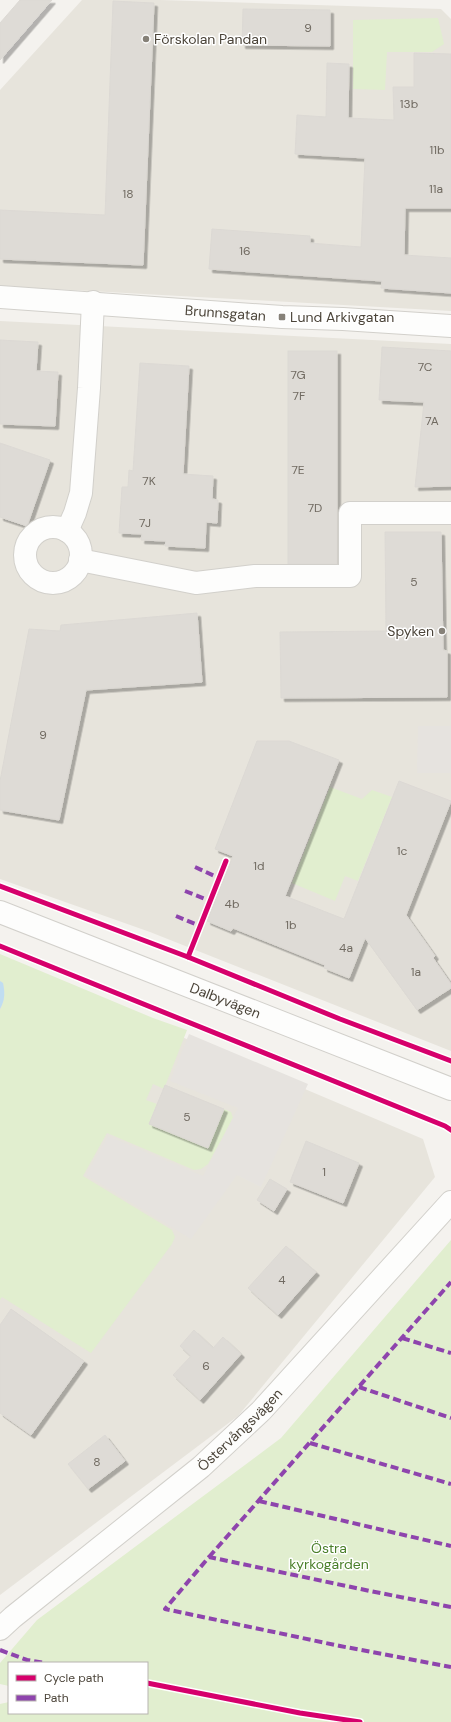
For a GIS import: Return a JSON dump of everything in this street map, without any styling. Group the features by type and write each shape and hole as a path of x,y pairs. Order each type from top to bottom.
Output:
{"street":[{"name":"Brunnsgatan","path":"0,297 93,302 282,317 343,319 451,326"},
{"path":"67,532 75,513 80,493 89,388 93,302"},
{"path":"80,560 196,583 255,576 350,576 350,513 451,513"},
{"path":"51,527 61,528 67,532 76,539 80,549 78,568 64,581 55,583 45,582 36,578 30,571 26,562 25,552 33,535 41,529 51,527"},
{"name":"Dalbyvägen","path":"0,912 451,1089"},
{"name":"Östervångsvägen","path":"0,1629 19,1612 201,1467 261,1411 451,1202"}],"shaded area":[{"path":"82,0 160,0 441,9 451,19 451,311 0,286 0,90"},
{"path":"0,321 451,344 451,1051 150,932 0,879"},
{"path":"418,726 451,726 451,773 417,773"},
{"path":"0,960 423,1139 435,1177 238,1416 0,1595"},
{"path":"189,1034 308,1084 261,1187 237,1175 191,1239 86,1175 108,1136 203,1176 238,1108 170,1081"}],"green space":[{"path":"438,18 444,44 432,52 387,52 385,90 353,89 353,20"},
{"path":"330,787 362,799 372,790 392,797 358,881 345,876 335,901 292,883"},
{"path":"0,954 153,1018 187,1030 164,1089 153,1084 146,1100 157,1104 149,1124 208,1148 224,1109 231,1112 233,1118 208,1164 201,1169 194,1170 107,1133 83,1176 172,1230 175,1237 172,1244 91,1353 2,1297 0,1300 0,1010 4,1000 4,993 3,983 0,981"},
{"name":"Östra kyrkogården","path":"451,1240 451,1722 0,1722 0,1704 8,1702 8,1714 148,1714 148,1662 8,1662 8,1686 0,1684 0,1663 37,1620 281,1438"}],"water":[{"path":"0,981 3,983 4,999 0,1009"}],"building":[{"path":"20,0 52,0 0,60 0,23"},
{"path":"113,1 154,3 143,265 0,259 0,210 105,215"},
{"path":"243,9 330,10 330,46 242,45"},
{"path":"414,53 451,54 451,208 405,208 404,255 451,258 451,293 381,288 382,281 209,269 212,229 310,236 310,243 361,247 365,158 295,154 297,115 326,117 327,63 349,64 348,118 394,120 393,87 414,87"},
{"path":"0,340 38,342 36,371 58,372 55,426 0,424"},
{"path":"382,347 451,351 451,486 415,487 424,402 379,400"},
{"path":"288,351 337,351 337,564 288,564"},
{"path":"140,363 189,366 183,474 213,476 212,499 218,500 217,523 206,522 205,548 165,546 166,541 141,540 142,534 119,533 122,487 128,487 129,470 133,471"},
{"path":"0,443 50,460 27,526 0,517"},
{"path":"385,532 441,532 443,650 447,651 447,697 281,698 280,632 386,631"},
{"path":"197,613 202,682 86,690 59,820 0,810 0,781 29,629 60,631 61,625"},
{"path":"257,741 289,741 339,760 285,896 344,919 399,781 451,801 406,915 435,956 433,958 451,984 451,988 417,1010 365,938 349,978 324,968 325,965 233,928 231,931 207,921 233,856 215,849"},
{"path":"165,1085 224,1109 208,1148 149,1124"},
{"path":"306,1141 359,1163 343,1203 290,1182"},
{"path":"270,1179 287,1189 274,1211 257,1200"},
{"path":"286,1246 316,1272 278,1315 248,1288"},
{"path":"11,1309 84,1361 31,1435 0,1413 0,1325"},
{"path":"194,1330 213,1348 223,1337 241,1354 200,1400 173,1375 191,1356 180,1346"},
{"path":"105,1435 125,1461 88,1489 68,1464"}],"marked path":[{"path":"195,867 219,878"},
{"path":"185,891 210,901"},
{"path":"176,916 200,926"},
{"path":"209,1557 451,1282"},
{"path":"402,1338 451,1353"},
{"path":"359,1387 451,1418"},
{"path":"310,1443 451,1484"},
{"path":"259,1501 451,1546"},
{"path":"451,1607 209,1557 165,1609 340,1646 451,1667"},
{"path":"0,1650 27,1660 39,1662"}],"cycle path":[{"path":"188,957 226,861"},
{"path":"0,886 188,957 340,1019 451,1061"},
{"path":"0,946 445,1126 451,1130"},
{"path":"148,1683 300,1713 360,1722"}],"place":[{"name":"Förskolan Pandan","path":"146,39"},
{"name":"Lund Arkivgatan","path":"282,317"},
{"name":"Spyken","path":"442,631"}]}
